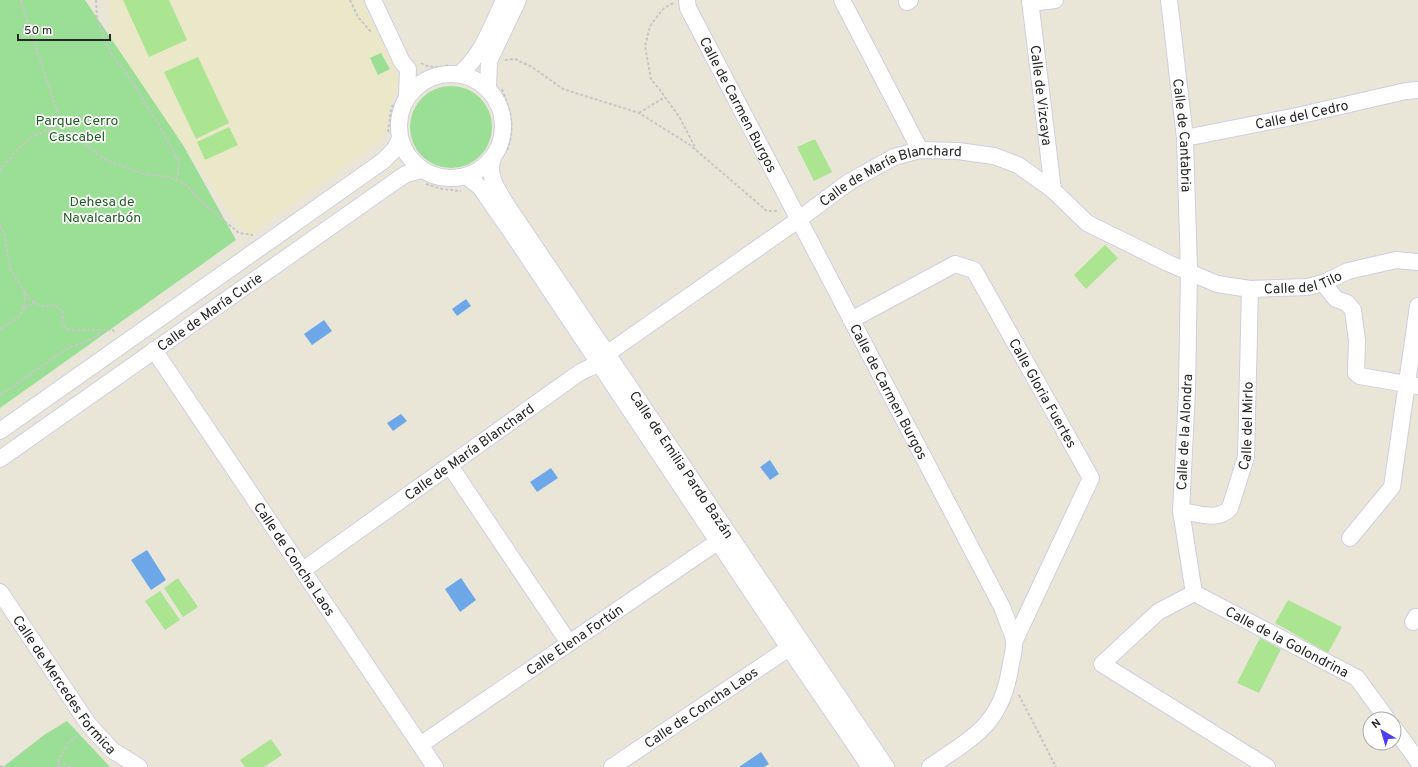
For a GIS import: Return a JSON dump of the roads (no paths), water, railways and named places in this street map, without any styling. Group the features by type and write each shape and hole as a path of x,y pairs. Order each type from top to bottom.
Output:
{"street":[{"path":"373,0 402,62 432,75 449,74 454,69 468,68 478,56 504,0"},
{"path":"414,66 401,99 402,107 398,128 393,136 424,178 433,176 444,179 456,179 463,184 500,156 500,145 504,130 503,115 497,100 489,61 518,0"},
{"name":"Calle de Carmen Burgos","path":"686,0 688,8 1002,607 1014,642 1009,677 1003,698 993,718 978,734 930,767"},
{"path":"842,0 920,150"},
{"path":"1030,1 1055,0"},
{"name":"Calle de Cantabria","path":"1169,0 1185,138 1189,271"},
{"name":"Calle de Vizcaya","path":"1030,1 1053,190"},
{"path":"454,69 495,89"},
{"path":"401,99 432,75"},
{"name":"Calle del Cedro","path":"1185,138 1418,90"},
{"name":"Calle de María Curie","path":"0,431 383,161 394,150 393,136"},
{"name":"Calle de María Blanchard","path":"302,570 579,373 603,359 795,213 894,157 920,150 958,151 994,156 1018,165 1053,190 1087,223 1168,263 1189,271"},
{"name":"Calle de Emilia Pardo Bazán","path":"500,156 491,164 495,186 603,359 605,365 609,368 617,380 634,393 724,538 789,648 870,767"},
{"name":"Calle de María Curie","path":"0,459 406,174 424,178"},
{"name":"Calle de Emilia Pardo Bazán","path":"463,184 480,187 603,359 724,538 886,767"},
{"name":"Calle del Tilo","path":"1189,271 1217,284 1250,289 1308,287 1348,271 1396,260 1418,262"},
{"name":"Calle Gloria Fuertes","path":"851,320 955,264 974,270 1091,478 1014,642"},
{"name":"Calle de la Alondra","path":"1189,271 1187,390 1181,511 1194,593"},
{"path":"1323,282 1336,299 1347,303 1353,310 1358,340 1356,373 1360,376 1412,385"},
{"name":"Calle del Mirlo","path":"1181,511 1215,517 1225,514 1230,508 1246,457 1250,289"},
{"path":"1350,538 1392,487 1412,385 1418,306"},
{"name":"Calle de Concha Laos","path":"154,350 435,767"},
{"path":"450,466 569,643"},
{"name":"Calle Elena Fortún","path":"420,745 724,538"},
{"name":"Calle de Mercedes Formica","path":"0,592 89,725 112,750 140,767"},
{"path":"1194,593 1158,612 1102,664 1267,767"},
{"name":"Calle de la Golondrina","path":"1194,593 1357,678 1381,711"},
{"name":"Calle de Concha Laos","path":"612,767 789,648"},
{"path":"1402,739 1418,761"}],"water":[{"path":"466,299 471,306 457,316 452,309"},
{"path":"324,320 332,331 312,345 304,334"},
{"path":"401,414 407,421 393,431 387,423"},
{"path":"770,460 779,474 770,480 760,467"},
{"path":"551,468 558,478 537,492 530,482"},
{"path":"147,550 166,580 151,590 131,560"},
{"path":"461,578 476,600 460,612 445,589"},
{"path":"761,752 769,764 764,767 739,767"}],"park label":[{"name":"Parque Cerro Cascabel","path":"77,128"},
{"name":"Dehesa de Navalcarbón","path":"102,210"}]}
